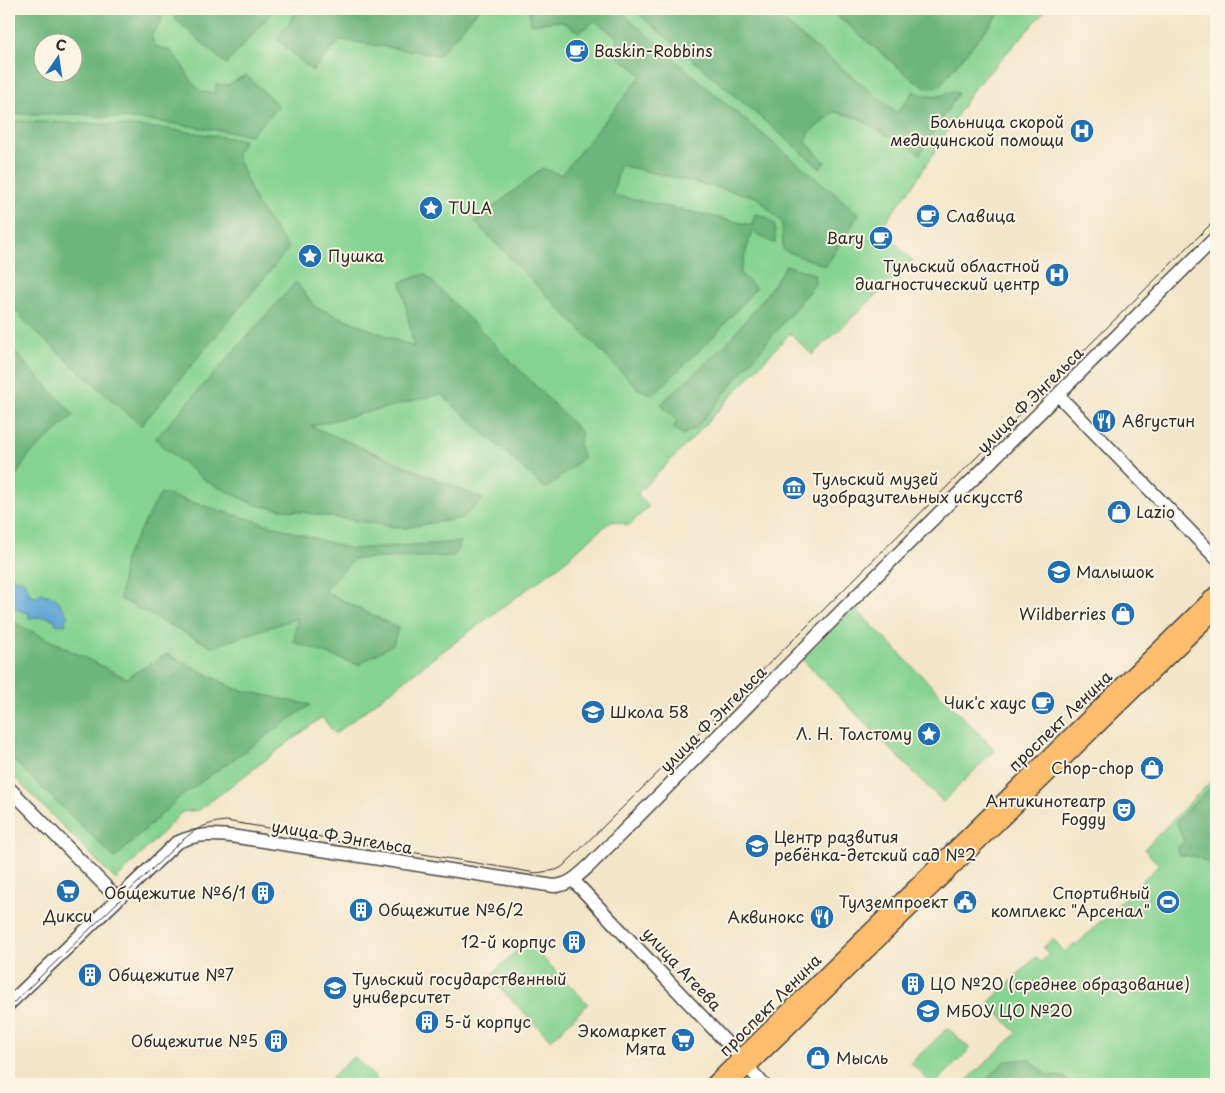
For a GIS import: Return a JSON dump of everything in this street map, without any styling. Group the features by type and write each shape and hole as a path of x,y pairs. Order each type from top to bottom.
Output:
{"main road":[{"name":"проспект Ленина","path":"730,1084 744,1062 1216,594"},
{"name":"проспект Ленина","path":"714,1084 744,1062 1216,610"}],"street":[{"name":"улица Ф.Энгельса","path":"9,1004 176,843 184,839 212,834 554,886 564,885 573,880 1216,236"},
{"path":"1058,395 1216,558"},
{"path":"9,788 118,899"},
{"name":"улица Агеева","path":"573,880 763,1084"}],"green space":[{"path":"9,9 1047,9 972,91 914,184 880,229 913,261 812,355 790,333 686,445 639,492 638,495 649,506 629,525 611,521 560,565 424,665 335,734 322,717 199,810 182,812 116,880 9,772"},
{"path":"9,9 162,9 161,23 151,36 155,46 171,51 192,82 202,92 216,93 216,84 228,85 246,75 279,106 251,135 154,121 77,114 9,114"},
{"path":"182,9 265,9 271,14 226,64 174,18"},
{"path":"299,9 479,9 439,55 341,40 312,71 277,39"},
{"path":"529,9 618,9 707,88 859,214 826,266 783,250 782,223 757,197 620,165 613,195 752,225 755,214 766,217 775,225 775,244 752,231 740,273 756,288 715,335 653,395 637,388 475,222 542,168 561,175 642,75 615,54 618,38 595,21 579,32 561,21 531,24"},
{"path":"633,9 768,9 897,113 914,91 933,97 952,91 958,93 920,154 900,140 886,135 858,118 835,112 810,132 806,142 825,162 820,168"},
{"path":"829,9 1003,9 939,86 929,88 914,81"},
{"path":"9,122 169,129 244,140 236,154 257,205 289,248 141,426 28,325 9,301"},
{"path":"786,265 814,274 815,284 697,427 683,435 673,428 677,421 661,404 726,344 764,298"},
{"path":"425,274 582,433 579,444 583,458 546,489 441,394 311,426 483,499 462,518 403,528 255,505 206,481 161,445 156,438 296,282 315,307 414,347 401,282"},
{"path":"9,346 74,415 29,455 9,487"},
{"path":"161,493 351,549 461,542 454,556 354,559 324,591 398,628 393,644 358,665 294,642 297,618 212,647 120,599 125,557"},
{"path":"854,607 995,750 943,802 802,659"},
{"path":"9,620 126,678 167,654 236,689 310,705 180,797 115,858 9,756"},
{"name":"Спортивный комплекс \"Арсенал\"","path":"1216,776 1216,1084 963,1084 1017,1033 988,1003 1036,957 1041,962 1049,954 1043,948 1053,939 1065,952 1074,944 1076,945 1159,865 1144,849"},
{"path":"1215,783 1216,871 1200,858 1179,855 1176,849 1184,842 1176,821"},
{"path":"526,941 588,1004 551,1040 489,977"},
{"path":"948,1028 970,1049 935,1084 932,1084 911,1063"},
{"path":"354,1056 381,1084 325,1084"},
{"path":"1029,1059 1048,1076 1065,1077 1069,1084 982,1084 1005,1061"}],"water":[{"path":"9,573 12,574 13,579 17,580 19,578 26,584 29,593 36,597 41,593 55,597 68,616 65,620 66,625 56,624 55,620 46,617 29,618 29,613 13,606 9,602"}],"tram line":[{"path":"9,1007 181,841 198,829 211,824 226,821 536,873 556,870 562,867 1216,219"}],"place":[{"name":"Baskin-Robbins","path":"577,51"},
{"name":"Больница скорой медицинской помощи","path":"1082,131"},
{"name":"TULA","path":"431,208"},
{"name":"Славица","path":"928,216"},
{"name":"Bary","path":"881,238"},
{"name":"Пушка","path":"310,256"},
{"name":"Тульский областной диагностический центр","path":"1057,275"},
{"name":"Августин","path":"1104,421"},
{"name":"Тульский музей изобразительных искусств","path":"794,488"},
{"name":"Lazio","path":"1119,512"},
{"name":"Малышок","path":"1059,572"},
{"name":"Wildberries","path":"1123,614"},
{"name":"Чик'с хаус","path":"1043,703"},
{"name":"Школа 58","path":"593,712"},
{"name":"Л. Н. Толстому","path":"929,734"},
{"name":"Chop-chop","path":"1152,768"},
{"name":"Антикинотеатр Foggy","path":"1124,810"},
{"name":"Центр развития ребёнка-детский сад №2","path":"757,846"},
{"name":"Дикси","path":"68,891"},
{"name":"Общежитие №6/1","path":"263,893"},
{"name":"Тулземпроект","path":"965,902"},
{"name":"Спортивный комплекс \"Арсенал\"","path":"1168,902"},
{"name":"Общежитие №6/2","path":"361,910"},
{"name":"Аквинокс","path":"822,917"},
{"name":"12-й корпус","path":"574,942"},
{"name":"Общежитие №7","path":"90,975"},
{"name":"ЦО №20 (среднее образование)","path":"913,984"},
{"name":"Тульский государственный университет","path":"335,988"},
{"name":"МБОУ ЦО №20","path":"928,1011"},
{"name":"5-й корпус","path":"427,1022"},
{"name":"Экомаркет Мята","path":"683,1040"},
{"name":"Общежитие №5","path":"276,1041"},
{"name":"Мысль","path":"818,1058"}]}
